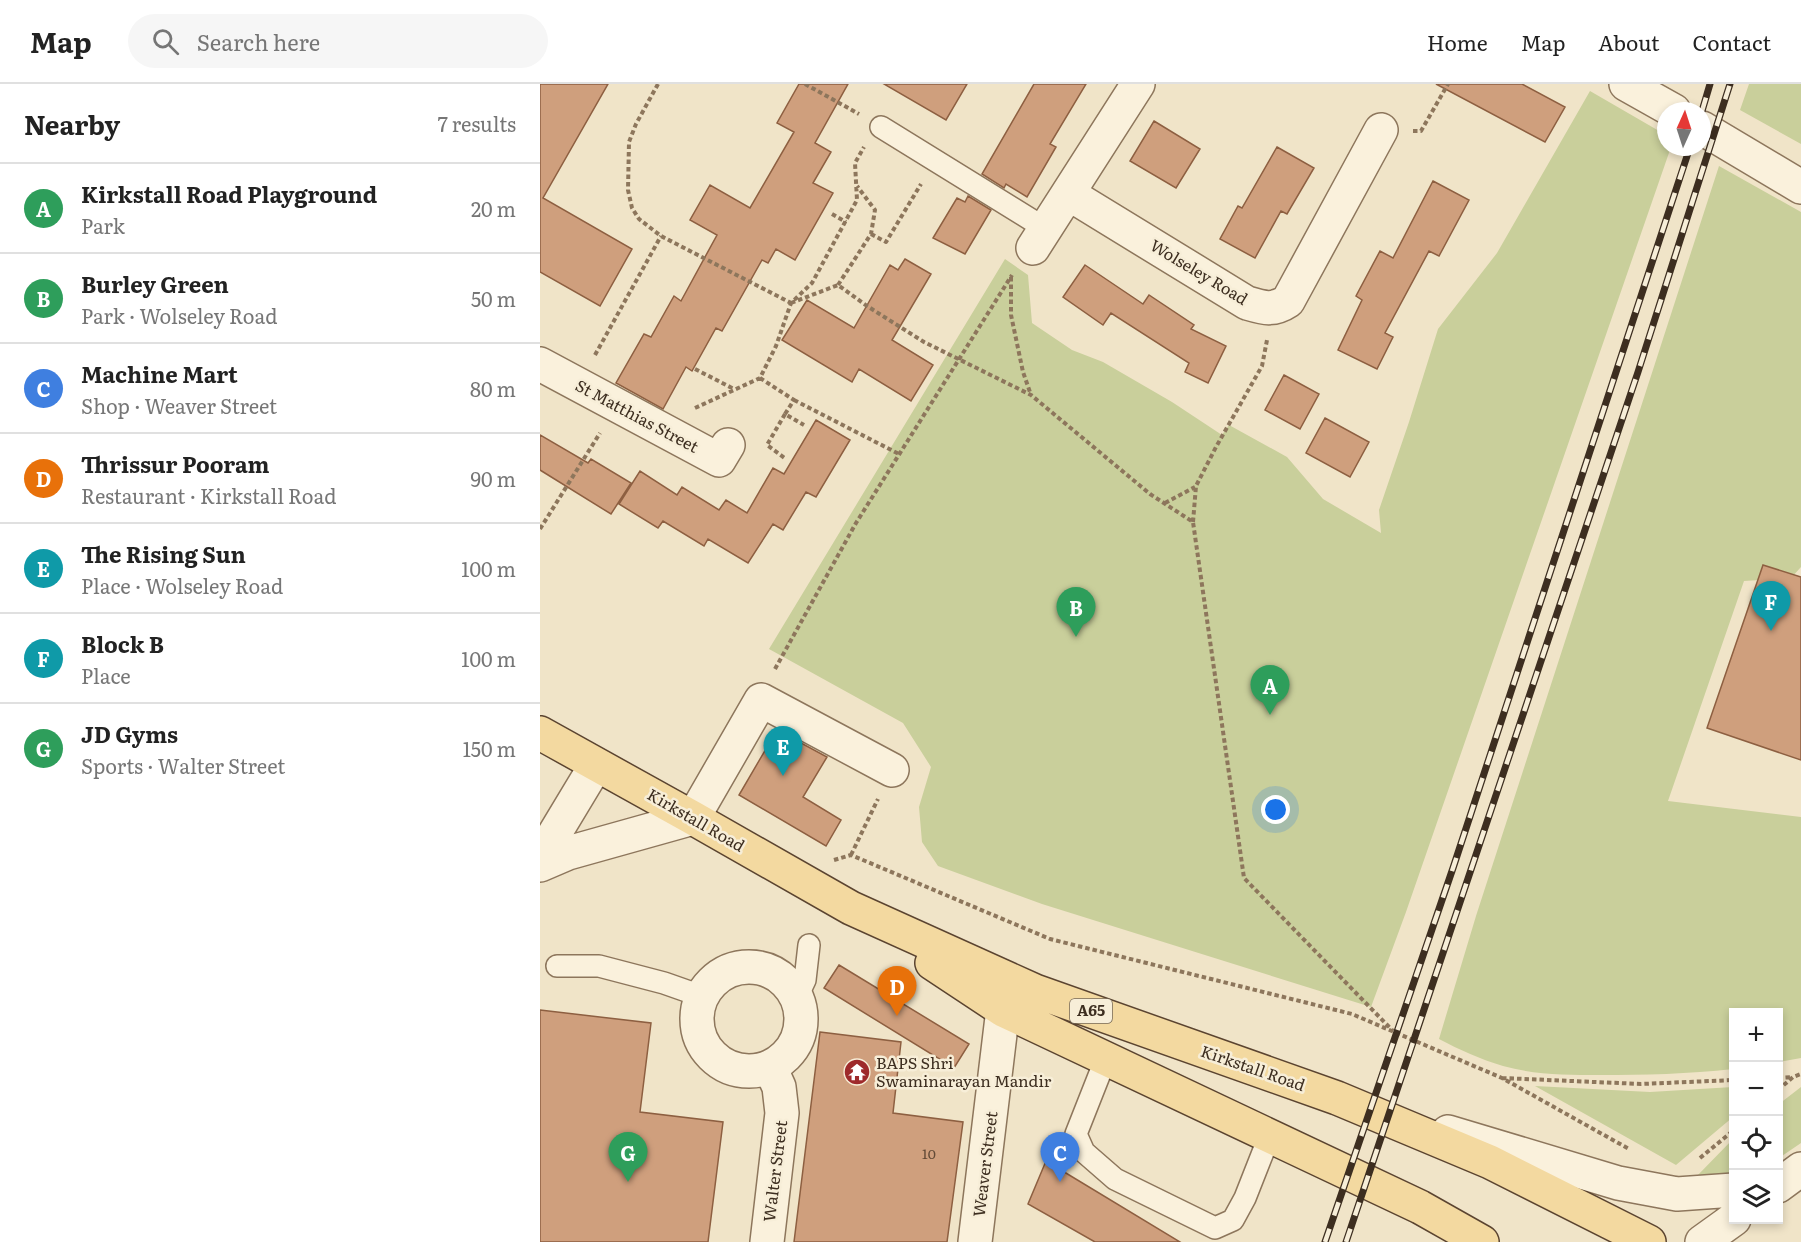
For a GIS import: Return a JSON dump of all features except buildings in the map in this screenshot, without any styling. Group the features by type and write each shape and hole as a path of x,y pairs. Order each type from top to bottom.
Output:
{"main road":[{"name":"Kirkstall Road","path":"540,733 1005,995 1106,1058 1420,1207 1482,1242"},
{"name":"Kirkstall Road","path":"1005,995 1337,1098 1490,1162 1648,1242"}],"street":[{"path":"1039,238 1070,194 1138,84"},
{"path":"1626,84 1658,102"},
{"path":"1278,308 1288,301 1381,130"},
{"path":"1711,133 1801,187"},
{"name":"Wolseley Road","path":"1070,194 1247,303 1278,308"},
{"name":"St Matthias Street","path":"540,364 719,460 728,445"},
{"path":"540,865 568,853 693,818 761,700 892,770"},
{"path":"540,858 596,765"},
{"path":"741,967 757,967 773,973 787,983 796,997 801,1013 800,1029 794,1045 784,1058 770,1067 752,1071 734,1070 718,1061 705,1048 698,1032 696,1013 701,996 711,982 725,972 741,967"},
{"name":"Weaver Street","path":"975,1242 1005,995"},
{"name":"Walter Street","path":"766,1242 782,1113 779,1087 770,1067"},
{"path":"1337,1098 1618,1183 1677,1194 1729,1190"},
{"path":"1783,1174 1801,1168"},
{"path":"1783,1183 1801,1168"},
{"path":"1702,1242 1729,1223"}],"lane":[{"path":"881,127 935,160 1039,238"},
{"path":"796,997 806,980 809,945"},
{"path":"557,966 600,966 664,983 701,996"},
{"path":"1106,1058 1076,1134 1084,1152 1115,1179 1215,1228 1233,1220 1245,1198 1269,1137"}],"path":[{"path":"657,84 629,142 628,190 632,208 639,219 662,236 791,303 838,285 871,234 875,210 856,185"},
{"path":"672,435 687,412 760,378 776,346 791,303 812,283 857,200 855,163 866,143 881,127 805,84"},
{"path":"1381,130 1421,131 1448,84"},
{"path":"871,234 886,242 935,160"},
{"path":"832,213 846,222"},
{"path":"578,384 662,236"},
{"path":"761,700 784,651 856,523 1011,276 1011,315 1031,395"},
{"path":"838,285 924,342 1031,395 1150,494 1193,522"},
{"path":"1278,308 1262,366 1196,486 1193,522 1244,878 1393,1031"},
{"path":"695,369 735,390"},
{"path":"760,378 794,400 899,454"},
{"path":"786,459 767,445 794,400"},
{"path":"540,529 594,443 615,404"},
{"path":"785,414 804,425"},
{"path":"1165,503 1196,486"},
{"path":"851,855 892,770"},
{"path":"788,873 851,855 1050,939 1352,1014 1502,1078 1638,1153"},
{"path":"1783,1078 1801,1074"},
{"path":"1783,1086 1793,1077"},
{"path":"1502,1078 1641,1084 1729,1080"},
{"path":"1677,1194 1680,1177 1729,1134"}],"green space":[{"path":"1749,84 1801,84 1801,144 1740,110"},
{"path":"1590,91 1657,130 1657,156 1668,156 1371,1007 1042,904 938,866 922,842 919,807 931,767 903,723 769,649 1005,259 1028,275 1032,323 1072,350 1103,362 1172,402 1222,435 1229,425 1287,457 1323,499 1381,533 1379,510 1438,329 1497,253"},
{"path":"1719,166 1801,212 1801,567 1791,578 1744,581 1668,801 1801,817 1801,1058 1783,1061 1783,1008 1729,1008 1729,1069 1667,1074 1551,1074 1503,1066 1462,1051 1439,1039 1476,916"},
{"path":"1535,1086 1650,1092 1729,1087 1729,1120 1676,1165"},
{"path":"1801,1087 1801,1143 1783,1155 1783,1116 1783,1101"},
{"path":"1729,1143 1729,1175 1696,1177"}],"railway":[{"path":"1705,102 1710,84"},
{"path":"1346,1242 1638,372 1730,84"},
{"path":"1325,1242 1453,868 1687,156"}],"place":[{"name":"Block B","path":"1771,631"},
{"name":"Burley Green","path":"1076,637"},
{"name":"Kirkstall Road Playground","path":"1270,715"},
{"name":"The Rising Sun","path":"783,776"},
{"name":"Thrissur Pooram","path":"897,1016"},
{"name":"BAPS Shri Swaminarayan Mandir","path":"857,1072"},
{"name":"JD Gyms","path":"628,1182"},
{"name":"Machine Mart","path":"1060,1182"}]}
